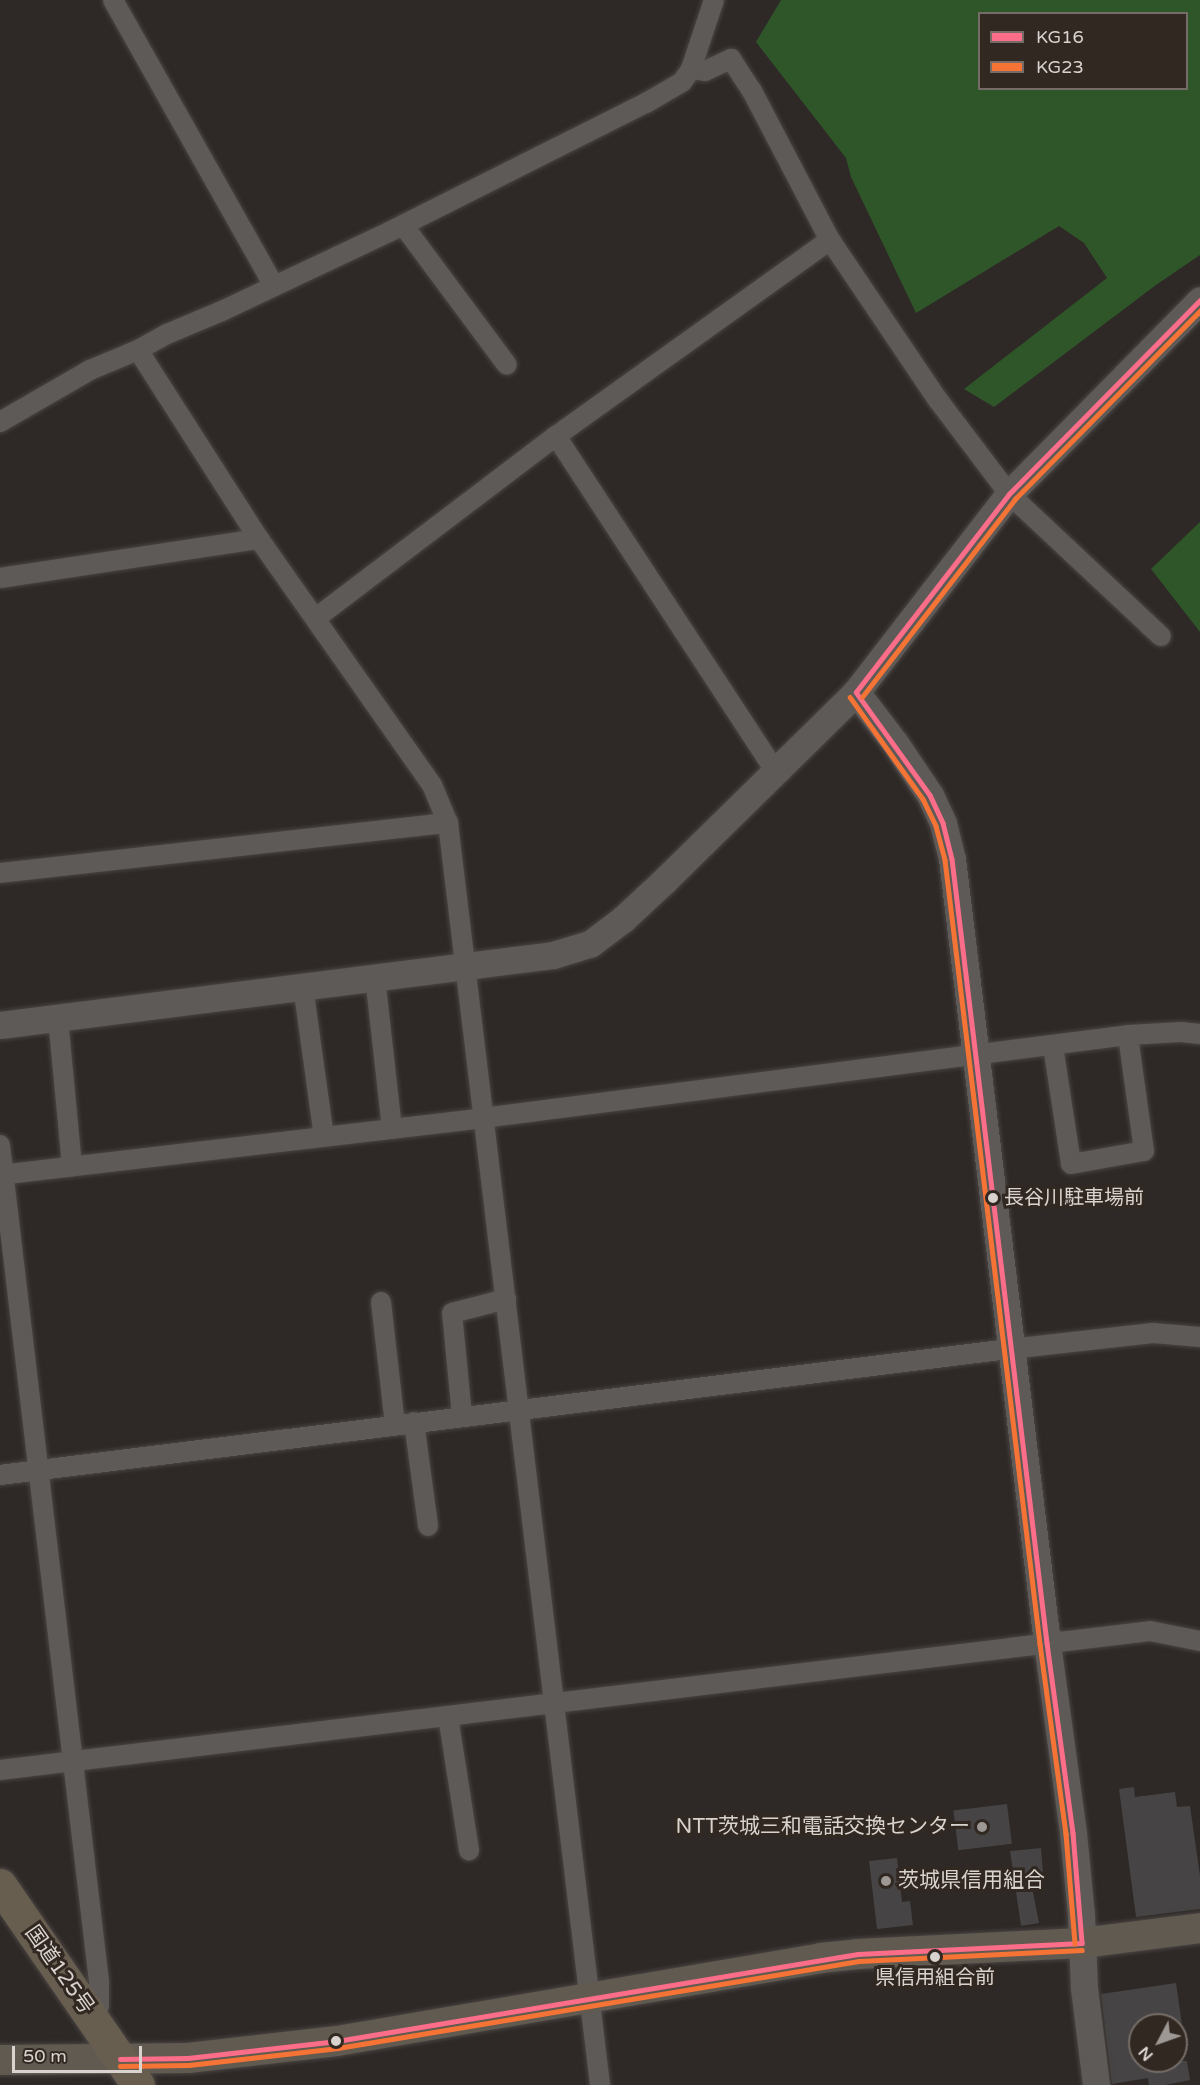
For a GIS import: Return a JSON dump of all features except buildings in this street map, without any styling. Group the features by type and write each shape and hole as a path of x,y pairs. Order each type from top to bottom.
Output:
{"highway":[{"name":"国道125号","path":"0,1885 138,2085"}],"main road":[{"path":"0,2060 188,2058 337,2041 849,1955 1082,1943 1200,1928"}],"street":[{"path":"113,0 274,286"},
{"path":"0,422 90,370 138,350 167,334 403,225 646,104 682,82 691,69 714,0"},
{"path":"691,69 705,71 731,58 752,91 830,240 938,400 1009,494 1161,636"},
{"path":"403,225 507,365"},
{"path":"316,618 556,436 830,240"},
{"path":"0,1025 553,955 590,944 623,919 656,889 855,692 1009,494 1200,300"},
{"path":"138,350 260,539 432,785 448,823 464,967 521,1409 552,1704 600,2085"},
{"path":"556,436 775,771"},
{"path":"0,578 260,539"},
{"path":"855,692 912,767 944,823 958,895 1047,1643 1073,1833 1096,2085"},
{"path":"0,873 448,823"},
{"path":"375,977 392,1129"},
{"path":"303,986 324,1137"},
{"path":"58,1018 72,1166"},
{"path":"2,1174 483,1118 1128,1035 1181,1032 1200,1034"},
{"path":"1053,1046 1071,1164 1144,1151 1128,1035"},
{"path":"0,1145 99,1982 99,2005 94,2021"},
{"path":"462,1416 452,1313 506,1299"},
{"path":"381,1302 428,1526"},
{"path":"0,1475 1013,1348 1153,1333 1200,1337"},
{"path":"0,1770 1150,1631 1200,1641"},
{"path":"448,1716 469,1850"}],"green space":[{"path":"781,0 1200,0 1200,255 1156,285 994,407 964,389 1107,278 1084,243 1059,226 916,313 851,177 846,158 756,42"},
{"path":"1200,522 1200,632 1151,569"}],"transit line":[{"name":"KG16","path":"856,692 1009,494 1200,300"},
{"name":"KG23","path":"862,697 1015,499 1200,311"},
{"name":"KG16","path":"856,692 930,795 943,823 952,859 1047,1643 1073,1833 1082,1943"},
{"name":"KG23","path":"850,697 923,799 936,826 945,860 1040,1644 1066,1834 1075,1944"},
{"name":"KG16","path":"120,2059 188,2058 337,2041 858,1954 1082,1943"},
{"name":"KG23","path":"120,2066 189,2065 338,2048 859,1961 1082,1950"}],"place":[{"name":"長谷川駐車場前","path":"993,1198"},
{"name":"NTT茨城三和電話交換センター","path":"982,1827"},
{"name":"茨城県信用組合","path":"886,1881"},
{"name":"県信用組合前","path":"935,1957"}]}
